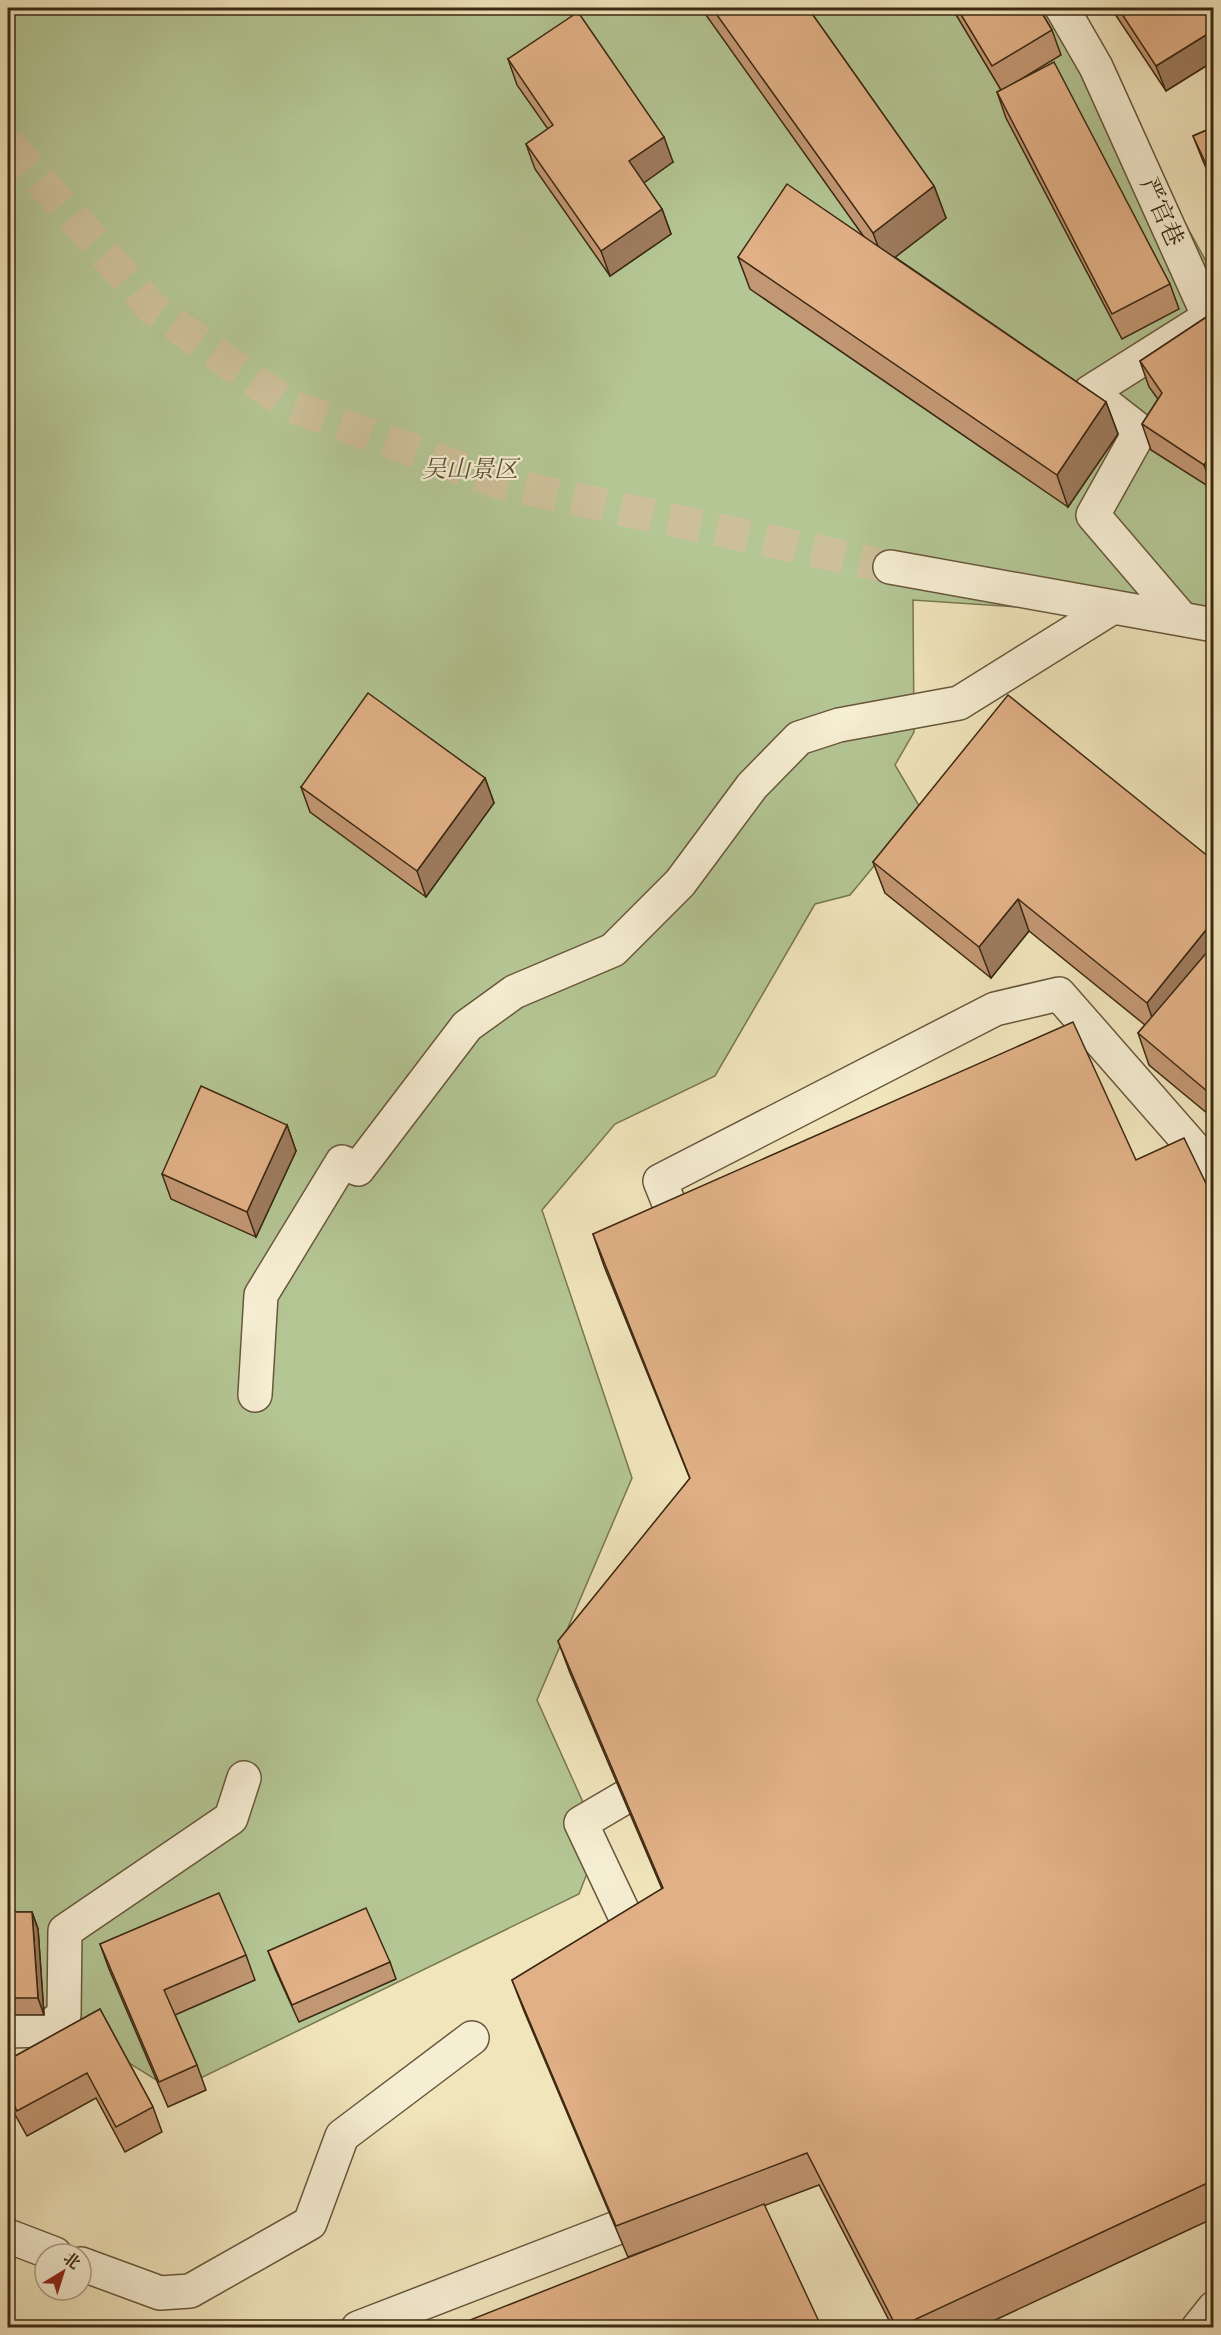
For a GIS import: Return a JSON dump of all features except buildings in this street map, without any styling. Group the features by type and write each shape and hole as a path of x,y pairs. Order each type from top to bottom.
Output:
{"street":[{"name":"严官巷","path":"1062,8 1096,67 1209,317 1090,392 1140,431 1093,515 1182,619"},
{"path":"890,567 1214,625"},
{"path":"255,1395 261,1295 342,1162 358,1169 467,1026 514,992 613,950 680,883 752,786 799,738 839,725 959,703 1113,607"},
{"path":"695,1269 660,1181 995,1009 1059,994 1214,1171"},
{"path":"1142,1059 1214,1142"},
{"path":"657,1984 581,1823 691,1759"},
{"path":"8,2031 45,2030 64,2015 65,1931 231,1818 244,1778"},
{"path":"93,2268 160,2293 190,2291 310,2223 342,2136 472,2038"},
{"path":"358,2328 688,2201"},
{"path":"8,2236 33,2246"},
{"path":"1198,2328 1214,2308"}],"green space":[{"name":"吴山景区","path":"8,8 1067,8 1213,274 1213,620 913,600 914,732 895,765 921,809 850,895 815,904 715,1076 615,1124 542,1210 632,1478 537,1700 600,1840 579,1894 174,2091 8,1988"}],"tunnel":[{"path":"8,143 153,309 289,405 501,483 890,567"}]}
